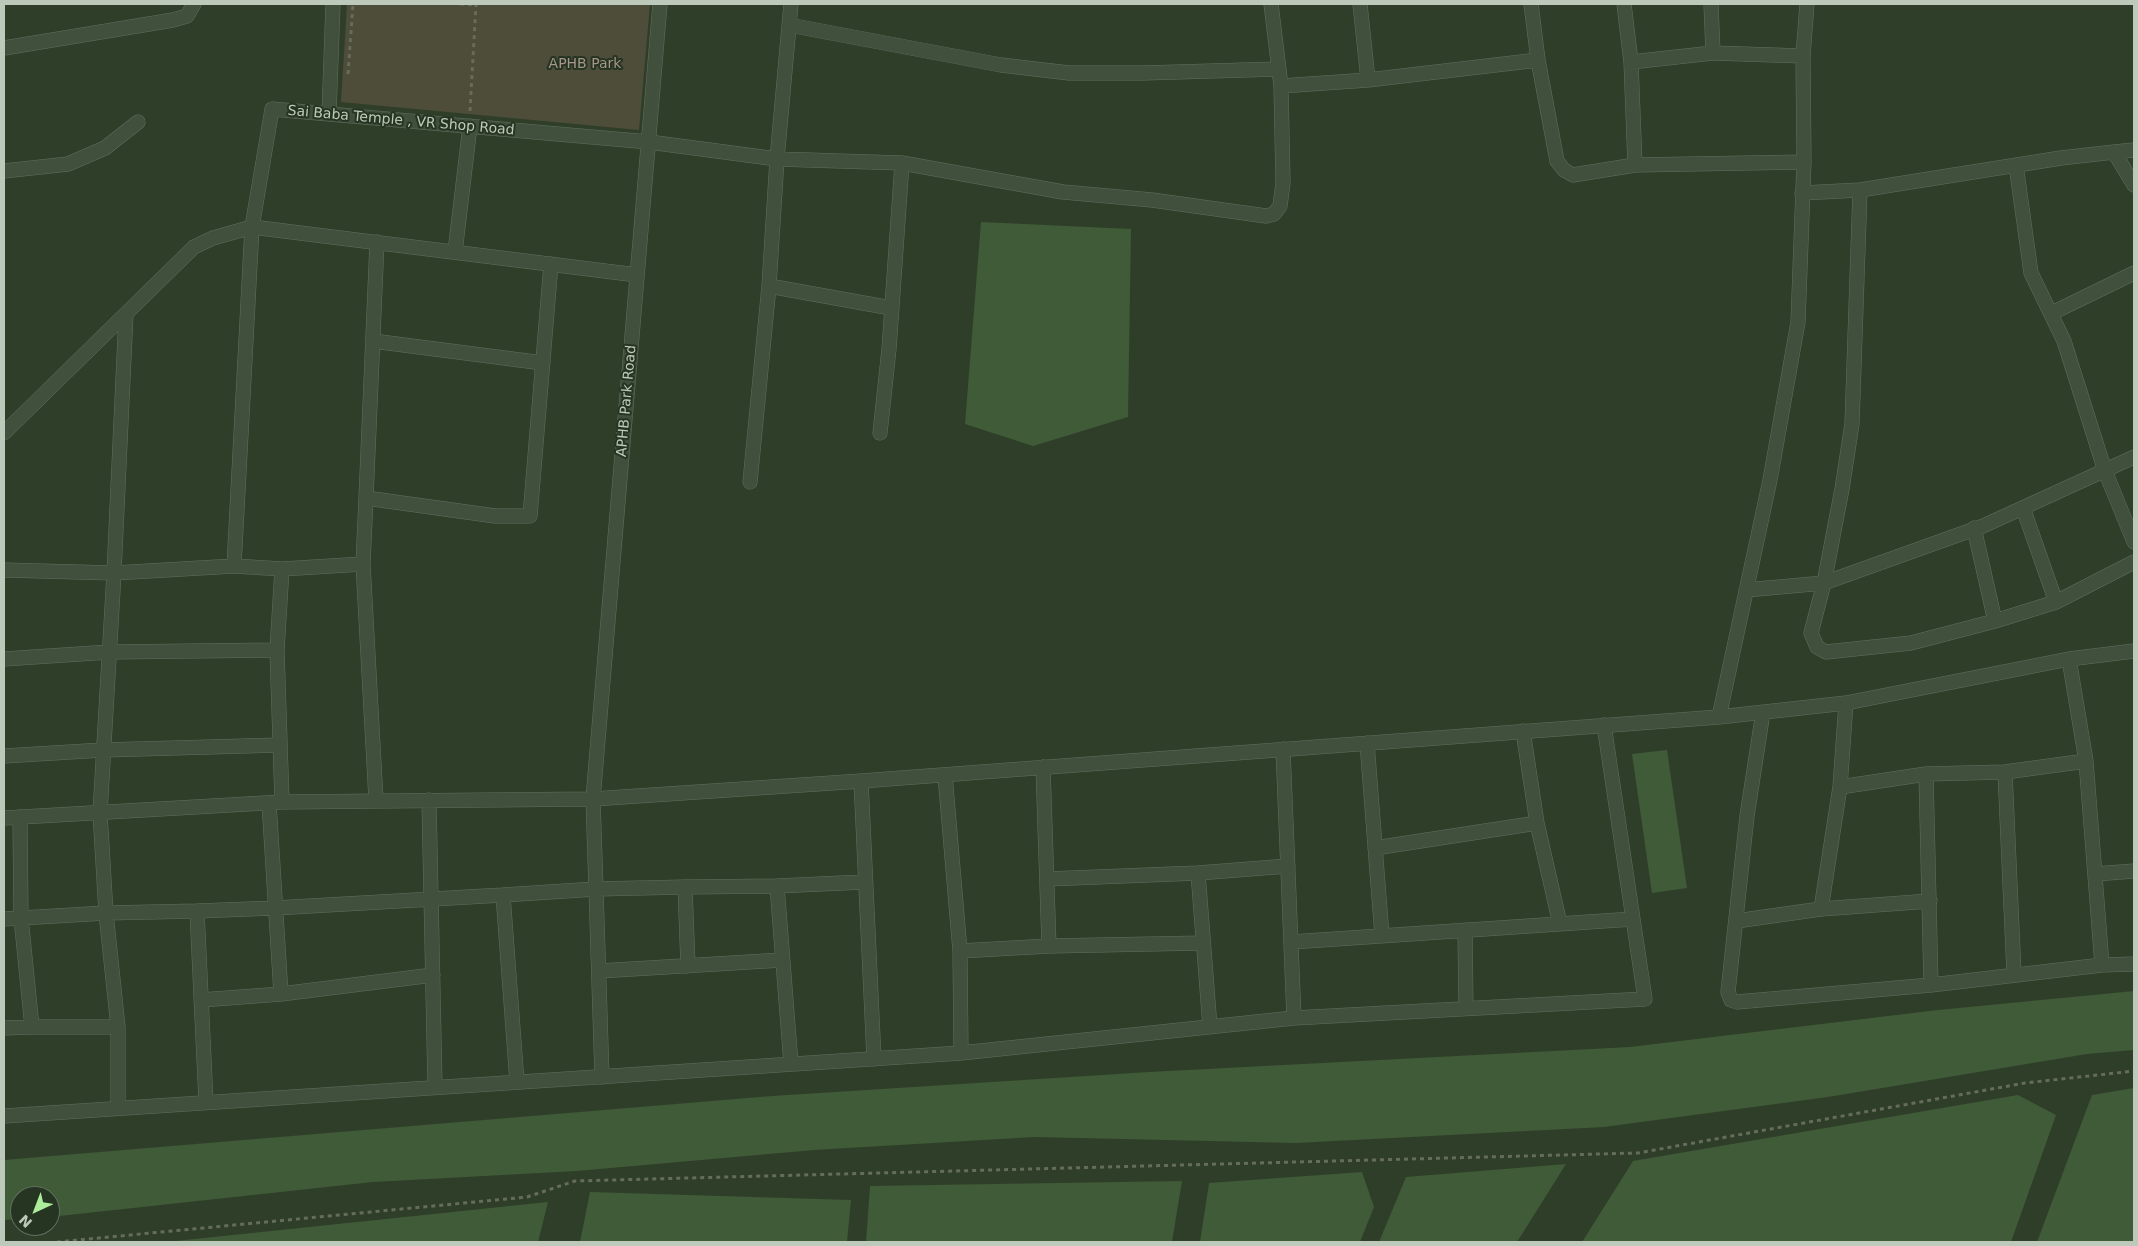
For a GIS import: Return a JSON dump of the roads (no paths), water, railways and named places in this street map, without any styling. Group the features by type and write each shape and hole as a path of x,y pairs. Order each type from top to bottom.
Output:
{"street":[{"path":"4,48 173,20 186,16 194,4"},
{"path":"329,114 333,4"},
{"name":"APHB Park Road","path":"602,1077 593,799 660,4"},
{"path":"750,482 769,286 777,159 791,4"},
{"name":"Sai Baba Temple , VR Shop Road","path":"252,227 272,109 648,142 777,159 902,163 1063,192 1152,200 1266,216 1274,214 1280,206 1283,183 1281,86 1271,4"},
{"path":"1360,4 1368,80"},
{"path":"1531,4 1538,60 1557,162 1564,170 1573,175 1635,165 1804,162"},
{"path":"1624,4 1631,62 1635,165"},
{"path":"1711,4 1713,53"},
{"path":"1730,716 1746,590 1770,480 1798,322 1804,162 1803,56 1807,4"},
{"path":"789,25 1001,65 1069,73 1143,74 1279,69"},
{"path":"1631,62 1713,53 1803,56"},
{"path":"1281,86 1368,80 1538,60"},
{"path":"4,171 68,164 106,148 138,122"},
{"path":"455,252 470,126"},
{"path":"1802,193 1860,190 2016,165 2134,150"},
{"path":"2114,152 2134,186"},
{"path":"880,433 902,163"},
{"path":"2016,165 2031,273 2064,341 2105,471 2134,542"},
{"path":"1860,190 1852,424 1824,583 1811,633 1817,647 1826,652 1911,643 1995,621 2056,602 2134,562"},
{"path":"234,566 252,227"},
{"path":"4,433 194,248 213,238 252,227 637,275"},
{"path":"376,800 363,564 377,242"},
{"path":"366,498 495,516 530,516 551,264"},
{"path":"2052,313 2134,273"},
{"path":"769,286 891,308"},
{"path":"118,1108 118,1027 106,912 100,813 110,652 126,314"},
{"path":"373,341 543,362"},
{"path":"1746,590 1824,583 1974,528 2023,508 2134,457"},
{"path":"2023,508 2056,602"},
{"path":"1974,528 1995,621"},
{"path":"4,570 114,573 234,566 282,569 363,564"},
{"path":"281,994 274,908 276,802 280,745 277,650 282,569"},
{"path":"4,659 110,652 277,650"},
{"path":"4,818 276,802 593,799 1604,726 1846,704 2069,659 2134,651"},
{"path":"2069,659 2086,761 2102,965"},
{"path":"1821,909 1840,787 1846,704"},
{"path":"1763,712 1746,816 1728,992 1731,1000 1736,1002 1931,985 2014,974 2102,965 2134,964"},
{"path":"4,1116 961,1053 1294,1018 1646,999 1604,726"},
{"path":"1523,731 1537,823 1560,924"},
{"path":"1367,743 1382,936"},
{"path":"4,756 103,750 280,745"},
{"path":"1283,749 1294,1018"},
{"path":"1840,787 1926,774 2005,772 2086,761"},
{"path":"1043,767 1049,946"},
{"path":"2005,772 2014,974"},
{"path":"1926,774 1931,985"},
{"path":"945,775 960,951 961,1053"},
{"path":"861,781 864,882 874,1059"},
{"path":"429,800 435,1088"},
{"path":"20,817 21,918 32,1027"},
{"path":"1375,848 1537,823"},
{"path":"1047,879 1198,873 1288,866"},
{"path":"2095,874 2134,871"},
{"path":"1198,873 1210,1027"},
{"path":"4,919 106,912 274,908 596,889 777,886 864,882"},
{"path":"777,886 791,1064"},
{"path":"685,887 688,966"},
{"path":"503,895 517,1082"},
{"path":"1736,921 1821,909 1930,901"},
{"path":"197,911 206,1102"},
{"path":"1291,942 1633,919"},
{"path":"1465,930 1466,1008"},
{"path":"960,951 1049,946 1203,943"},
{"path":"599,971 782,960"},
{"path":"200,1000 281,994 433,975"},
{"path":"4,1028 118,1027"}],"park label":[{"name":"APHB Park","path":"585,64"}]}
